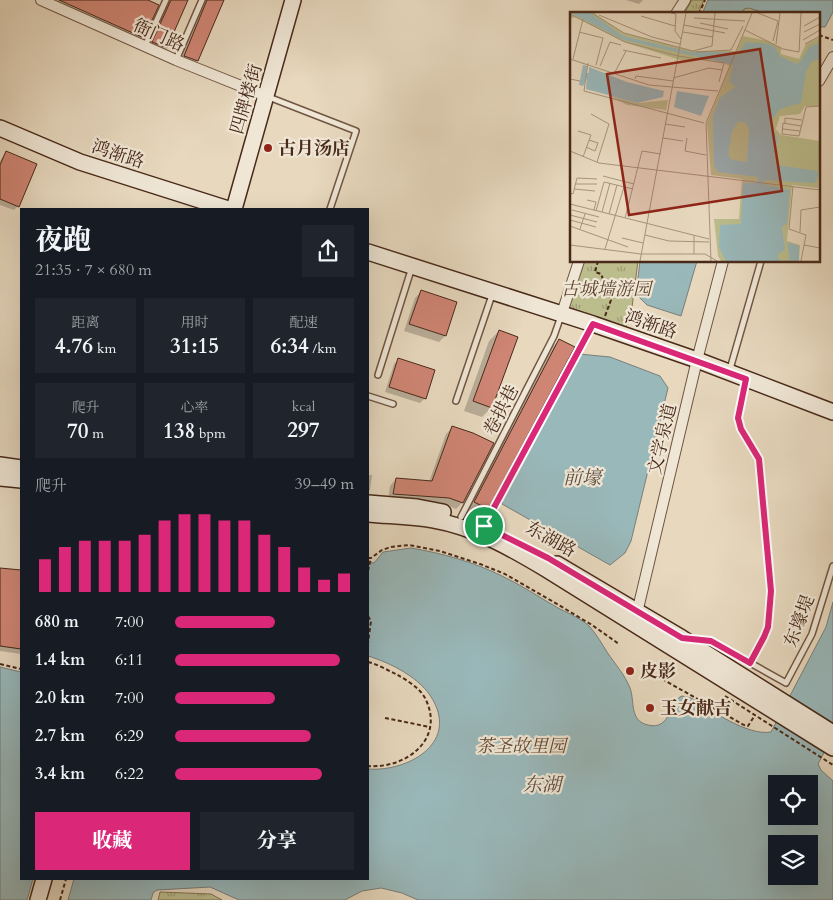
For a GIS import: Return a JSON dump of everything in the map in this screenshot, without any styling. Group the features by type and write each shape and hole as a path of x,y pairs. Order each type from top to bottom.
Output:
{"main road":[{"name":"四牌楼街","path":"234,208 293,0"},
{"name":"鸿渐路","path":"0,128 80,162 225,208"},
{"name":"鸿渐路","path":"369,252 562,314 697,360 833,412"},
{"path":"0,465 20,468"},
{"path":"0,478 20,480"},
{"name":"东湖路","path":"369,503 426,508 461,517 484,526 531,549 696,655"},
{"name":"东湖路","path":"369,514 432,520 478,534 531,560 636,618 682,638 696,655"},
{"path":"696,655 833,733"},
{"path":"696,655 830,754"},
{"path":"38,900 44,880"}],"street":[{"name":"衙门路","path":"41,0 176,60 266,96"},
{"path":"677,12 685,0"},
{"path":"820,79 833,57"},
{"path":"562,314 579,262"},
{"name":"文学泉道","path":"636,618 697,360 723,262"}],"lane":[{"path":"145,46 166,0"},
{"path":"176,60 202,0"},
{"path":"266,96 356,131 330,208"},
{"path":"729,372 761,262"},
{"path":"378,375 413,266"},
{"path":"456,401 493,292"},
{"name":"卷拱巷","path":"461,517 554,336 562,314"},
{"path":"682,638 711,641 750,663 768,627 771,591 759,459 741,429 738,418 746,379"},
{"path":"369,396 393,404"},
{"name":"东壕堤","path":"750,663 786,684 812,634 833,566"}],"path":[{"path":"700,12 705,0"},
{"path":"820,34 833,40"},
{"path":"484,526 611,300 601,274 595,272 598,262"},
{"path":"369,567 371,558 382,550 409,545 480,564 504,574 552,601 619,644"},
{"path":"369,618 371,621 369,636"},
{"path":"369,662 410,683 424,696 431,714 430,727 422,748 406,758 390,764 369,766"},
{"path":"0,664 20,669"},
{"path":"662,679 744,725 748,726 755,715"},
{"path":"385,718 430,727"},
{"path":"764,721 774,728 830,754 833,765"},
{"path":"60,900 66,880"}],"green space":[{"path":"692,0 704,0 699,12 685,12"},
{"path":"749,8 762,12 742,12"},
{"name":"古城墙游园","path":"582,262 638,262 632,307 626,327 568,307"},
{"path":"160,892 211,894 222,900 158,900"}],"water":[{"path":"708,0 833,0 833,12 825,27 820,27 820,12 762,12 749,8 742,12 703,12"},
{"path":"640,262 697,262 681,316 647,305 636,294"},
{"name":"前壕","path":"579,354 610,357 660,376 668,388 631,541 625,553 610,565 502,504 504,489"},
{"name":"东湖","path":"411,548 446,555 491,571 575,616 595,633 625,679 630,688 635,715 642,723 656,726 666,720 675,703 682,696 691,698 740,726 761,732 771,732 826,627 833,602 833,736 818,764 821,770 833,781 833,900 418,900 402,893 381,888 362,891 345,900 239,900 210,887 157,890 153,893 151,900 68,900 74,880 369,880 369,769 398,766 424,752 433,742 439,730 439,716 428,692 413,678 396,667 369,656 369,562 374,563 383,552"},
{"path":"0,667 20,672 20,880 33,880 27,900 0,900"}],"building":[{"path":"59,0 148,0 159,5 144,38"},
{"path":"171,0 188,0 167,48 152,42"},
{"path":"207,0 224,0 198,61 184,56"},
{"path":"6,151 37,164 19,207 0,199 0,165"},
{"path":"421,290 457,302 446,336 409,324"},
{"path":"499,330 518,337 492,408 473,401"},
{"path":"559,339 575,347 488,509 474,502"},
{"path":"398,358 435,370 426,399 389,387"},
{"path":"452,426 494,443 463,503 449,498 393,494 396,478 432,481"},
{"path":"0,568 20,570 20,649 0,646"}],"place":[{"name":"古月汤店","path":"268,148"},
{"name":"皮影","path":"630,671"},
{"name":"玉女献吉","path":"650,708"}],"route":[{"path":"593,324 697,360 746,379 738,418 741,429 756,451 761,469 771,591 768,627 750,663 711,641 682,638 548,558 484,526 593,324"}],"park label":[{"name":"茶圣故里园","path":"521,746"}]}
